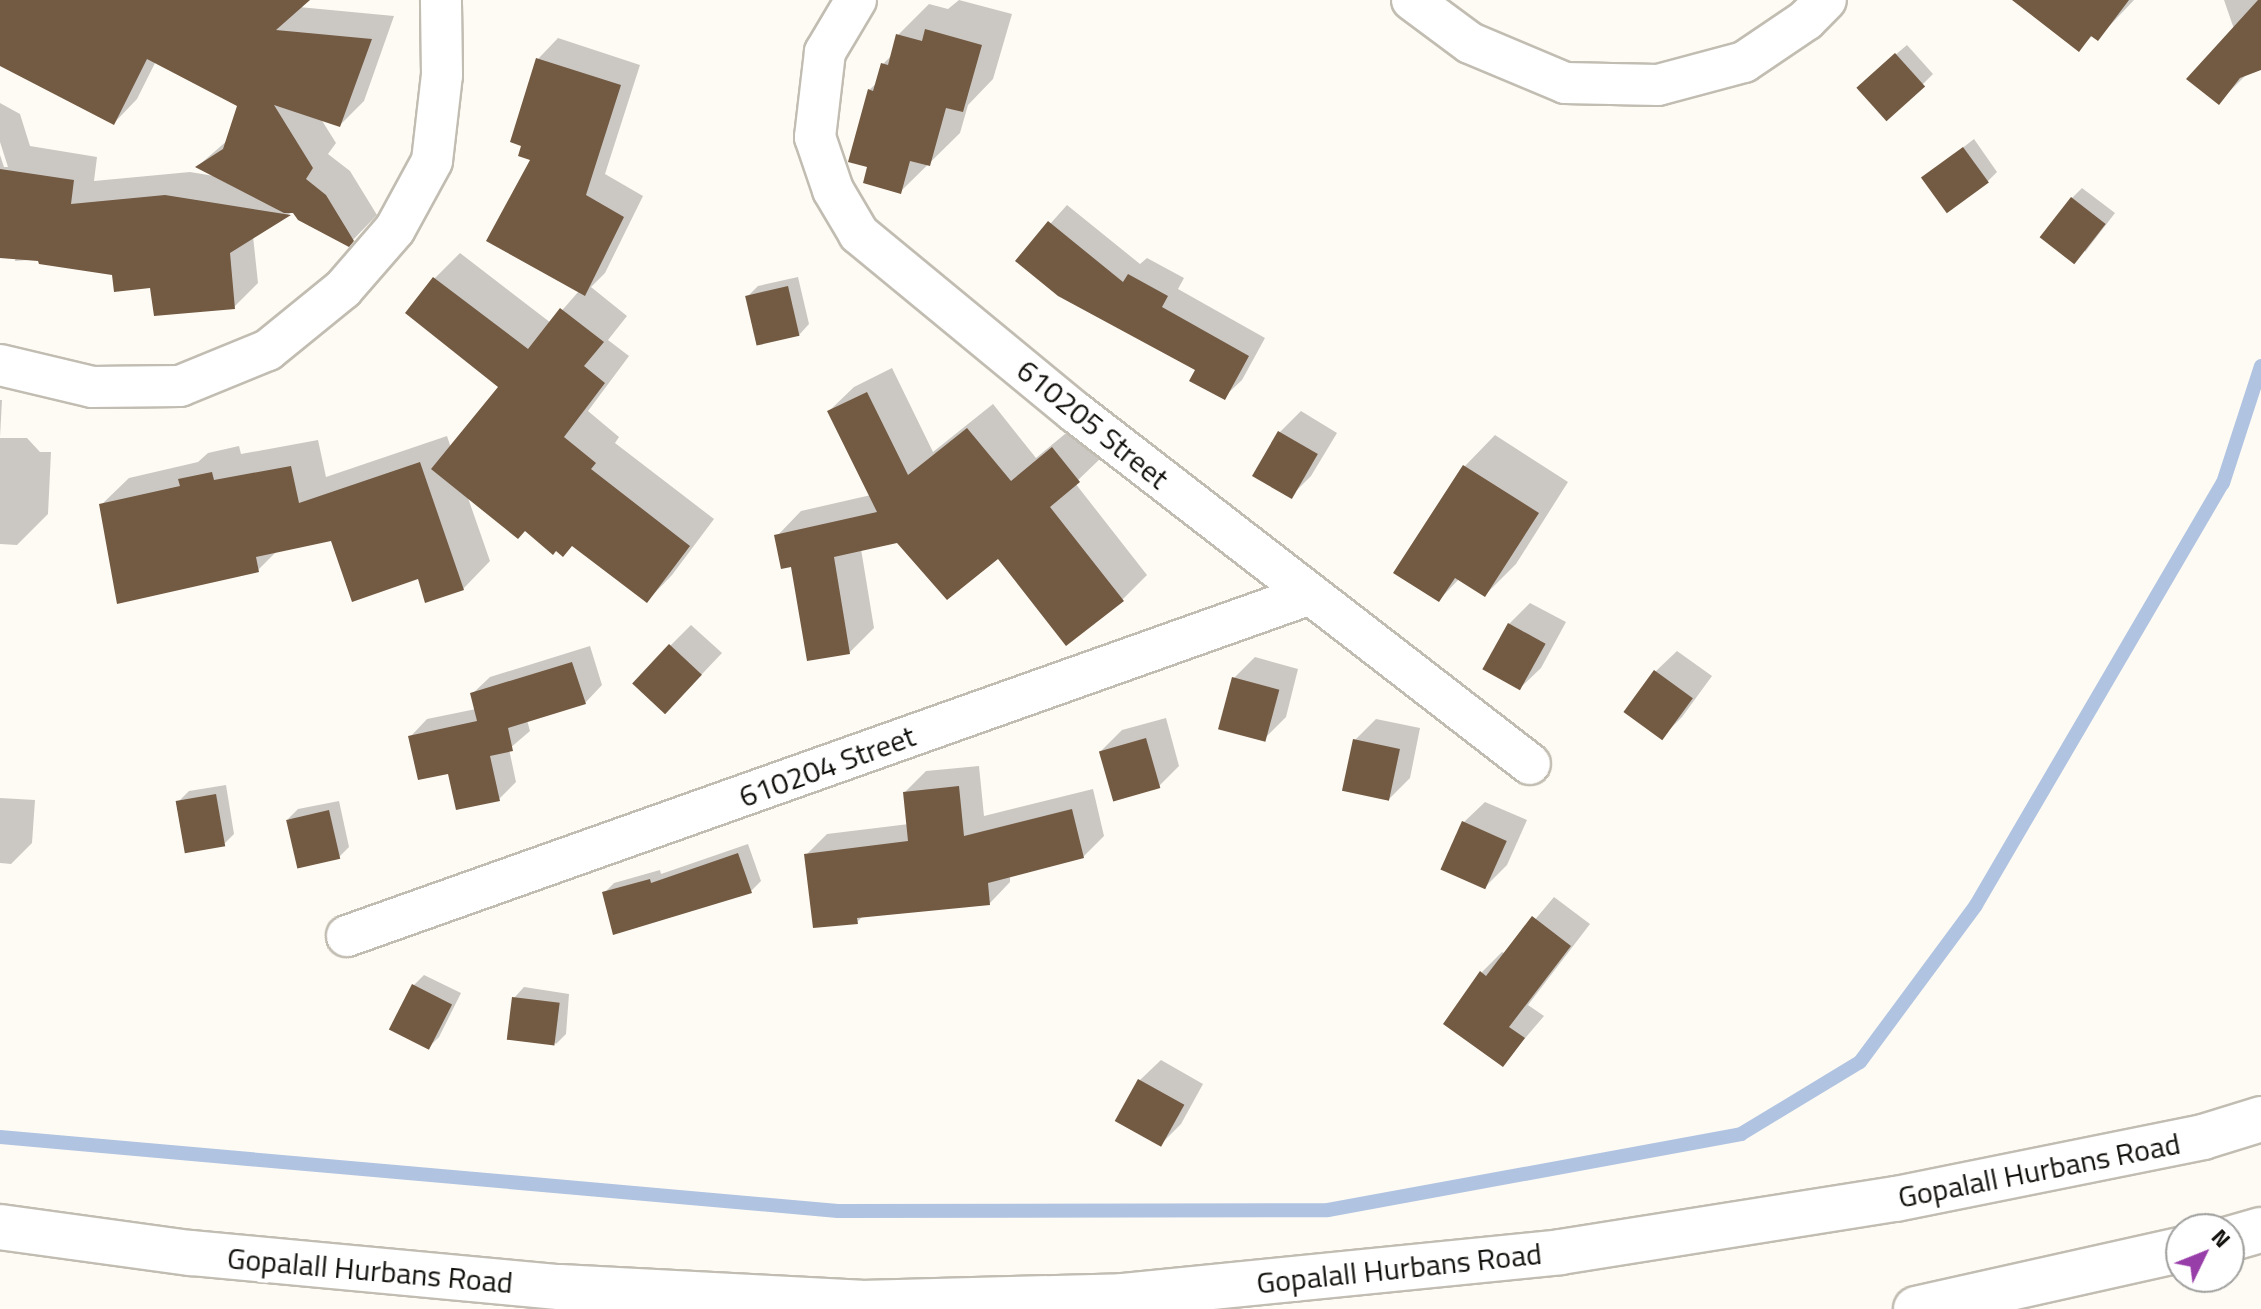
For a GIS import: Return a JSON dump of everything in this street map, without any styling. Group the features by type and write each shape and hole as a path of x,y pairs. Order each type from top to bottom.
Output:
{"main road":[{"name":"Gopalall Hurbans Road","path":"0,1227 191,1253 560,1287 861,1303 1123,1296 1560,1252 1896,1199 2203,1137 2261,1119"},
{"path":"1916,1309 2165,1254"}],"street":[{"path":"0,365 92,387 180,386 268,350 343,289 395,229 432,161 442,75 441,0"},
{"name":"610205 Street","path":"856,0 825,52 815,137 833,190 859,234 1075,412 1530,764"},
{"path":"1412,0 1470,43 1565,83 1658,85 1744,62 1806,20 1826,0"},
{"name":"610204 Street","path":"347,936 1308,595"}],"building":[{"path":"0,0 310,0 276,30 372,39 340,127 274,105 313,168 306,179 326,195 354,241 349,247 298,220 293,213 284,213 195,167 223,149 237,106 147,59 114,125 0,66"},
{"path":"2012,0 2129,0 2098,41 2091,36 2079,52"},
{"path":"2261,0 2261,70 2240,78 2219,105 2186,79"},
{"path":"925,29 982,45 963,112 946,108 930,166 910,161 901,194 863,183 867,167 848,162 868,89 873,91 881,63 888,65 896,34 922,41"},
{"path":"1895,53 1925,86 1886,121 1856,88"},
{"path":"536,58 621,85 586,195 624,217 585,296 486,241 530,160 518,156 521,146 510,142"},
{"path":"1963,147 1989,183 1947,213 1921,178"},
{"path":"0,169 74,180 71,204 165,195 291,215 230,253 235,309 154,316 150,288 114,292 112,275 39,264 38,261 0,258"},
{"path":"2071,197 2106,224 2074,264 2040,237"},
{"path":"1048,221 1123,282 1128,274 1168,296 1162,307 1249,356 1225,400 1189,381 1195,370 1058,296 1015,261"},
{"path":"433,277 528,349 560,308 604,342 584,366 605,383 564,437 596,463 591,469 690,546 647,603 572,546 563,557 556,551 553,555 525,531 518,539 431,469 498,387 405,313"},
{"path":"788,286 799,336 757,346 745,296"},
{"path":"867,392 908,475 967,428 1011,481 1052,447 1080,482 1050,507 1124,601 1066,646 998,559 947,600 897,543 834,557 850,654 807,661 791,567 781,569 774,535 877,512 827,411"},
{"path":"1278,431 1318,454 1292,499 1252,476"},
{"path":"420,462 464,590 425,603 418,579 352,602 331,541 256,557 259,572 117,604 99,504 180,486 178,479 212,472 214,480 291,466 299,503"},
{"path":"1463,465 1539,513 1485,597 1455,578 1439,602 1393,573"},
{"path":"1508,623 1546,644 1520,690 1482,669"},
{"path":"669,644 702,675 665,714 632,683"},
{"path":"572,662 586,704 508,728 513,751 490,756 500,801 456,810 448,774 418,780 408,736 477,721 470,693"},
{"path":"1654,670 1693,698 1662,740 1623,712"},
{"path":"1232,677 1279,690 1265,742 1218,729"},
{"path":"1146,738 1160,788 1113,801 1099,752"},
{"path":"1353,739 1400,749 1389,801 1342,791"},
{"path":"959,786 964,836 1072,809 1084,858 988,883 990,905 857,918 858,924 813,928 804,854 908,841 903,792"},
{"path":"216,794 225,846 185,853 176,801"},
{"path":"329,810 340,859 297,869 286,820"},
{"path":"1462,821 1507,841 1485,889 1440,869"},
{"path":"738,853 752,893 613,935 602,892 650,879 651,883"},
{"path":"1532,916 1571,946 1509,1027 1525,1038 1503,1067 1443,1024 1480,971 1486,976"},
{"path":"412,984 452,1004 429,1050 389,1029"},
{"path":"512,997 560,1003 554,1046 507,1040"},
{"path":"1138,1079 1184,1105 1161,1147 1115,1121"}],"waterway":[{"path":"0,1137 838,1211 1328,1210 1741,1134 1860,1062 1976,905 2223,483 2261,366"}]}
